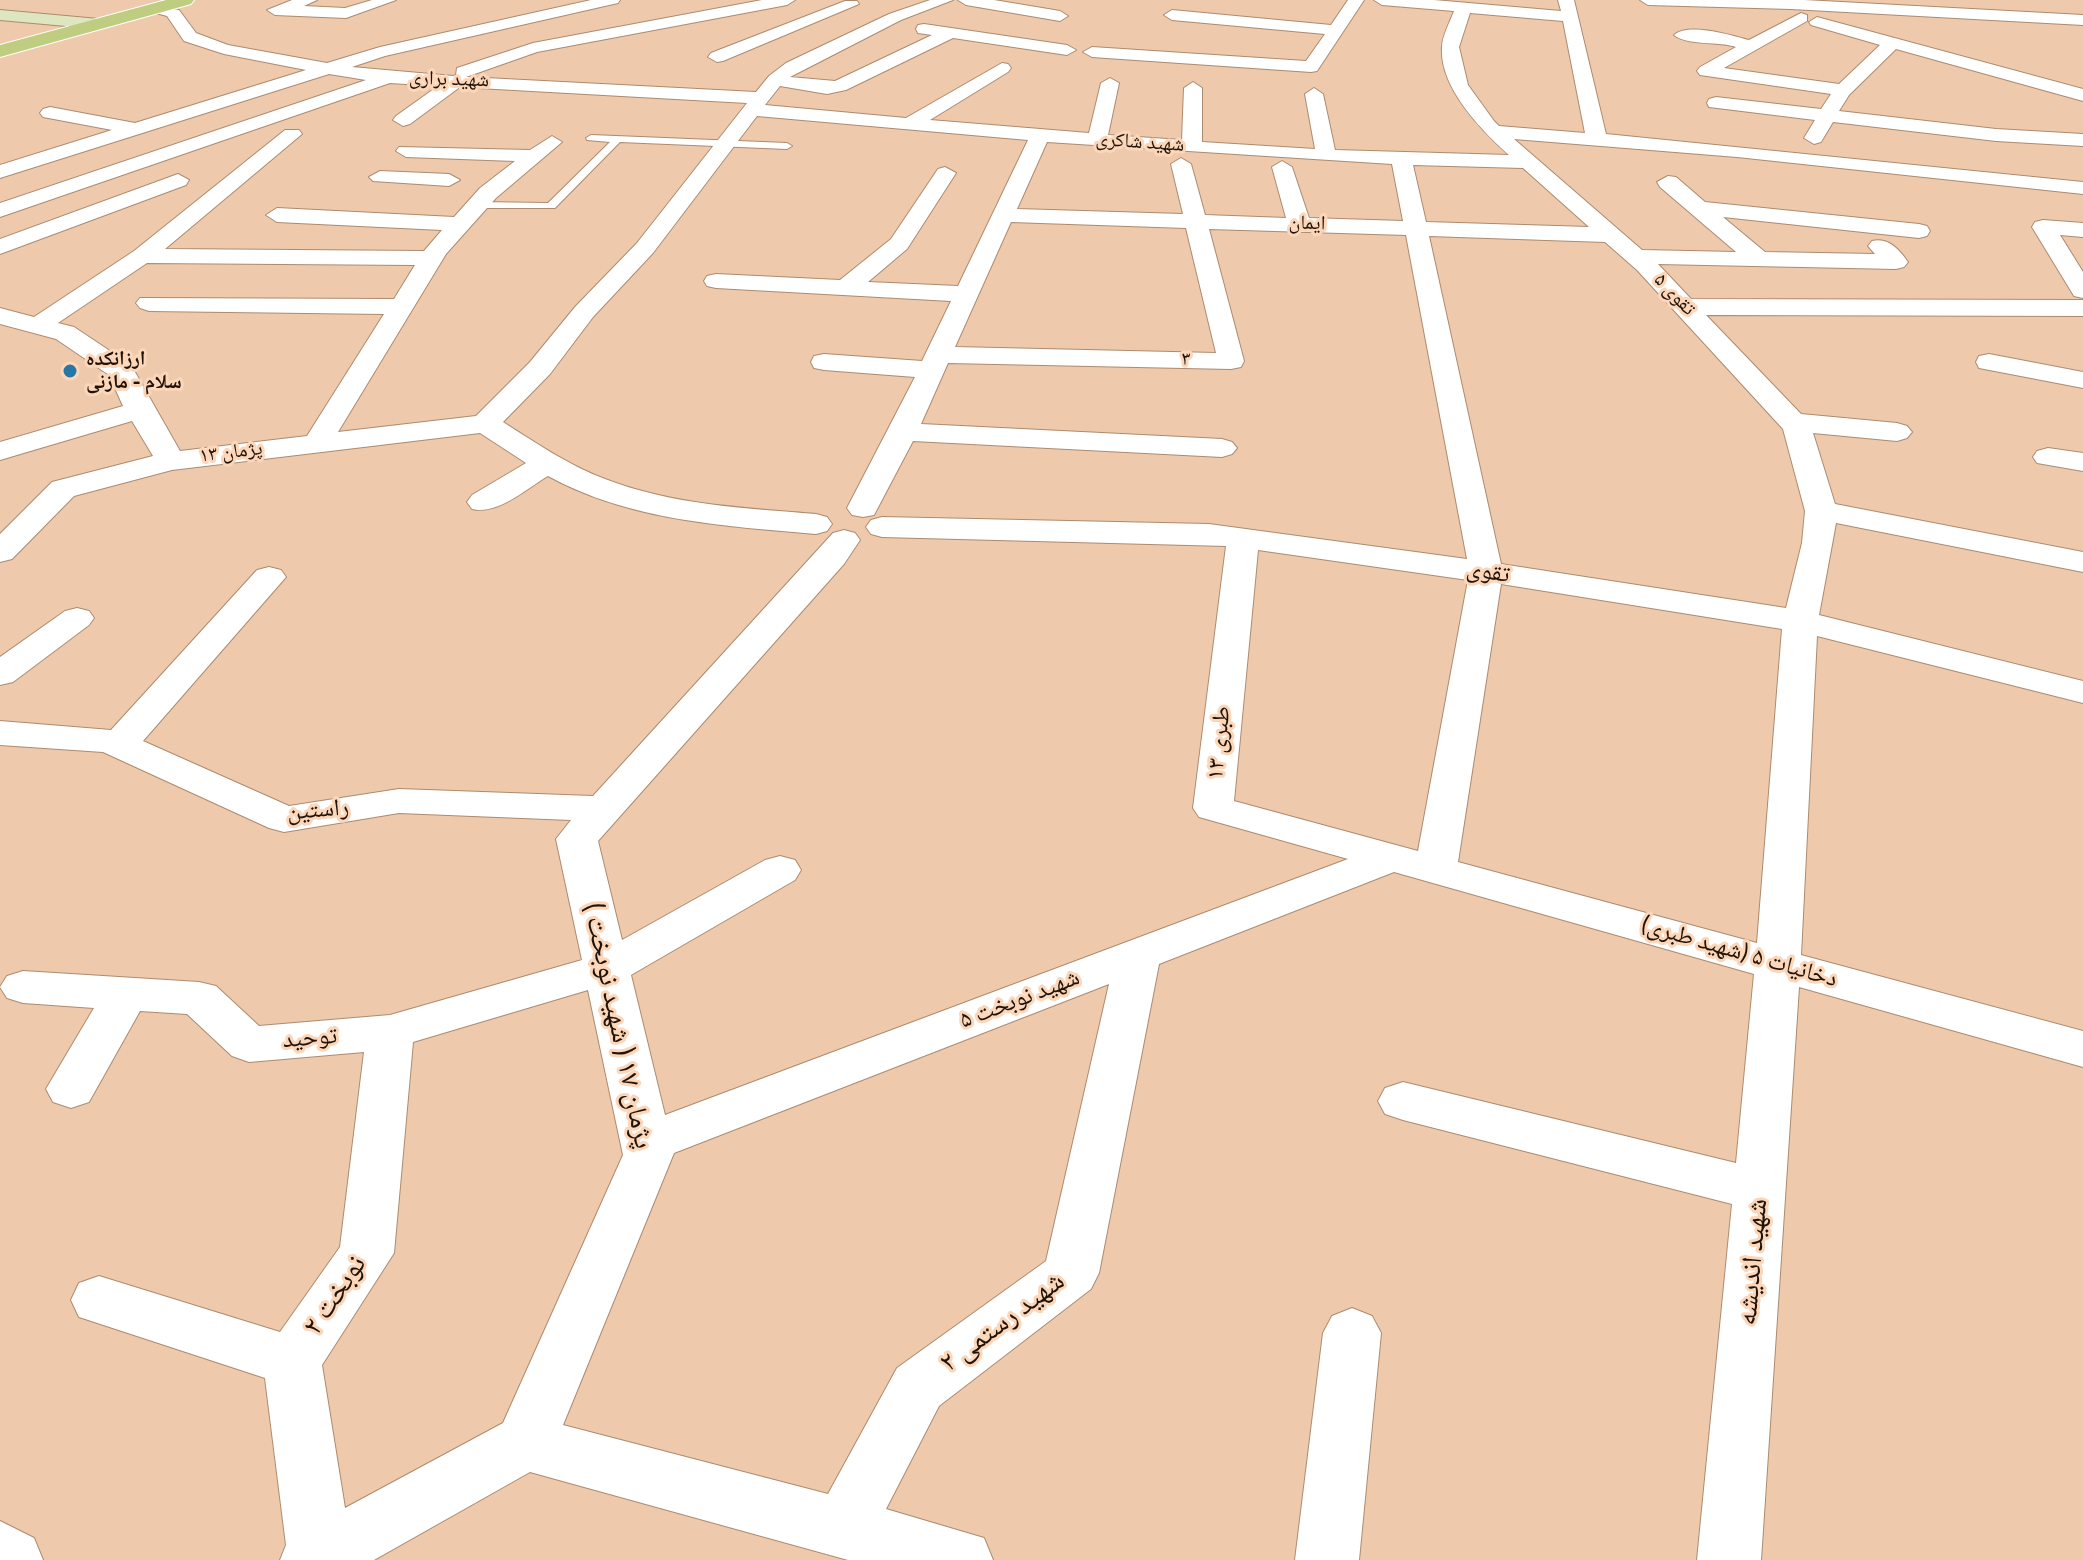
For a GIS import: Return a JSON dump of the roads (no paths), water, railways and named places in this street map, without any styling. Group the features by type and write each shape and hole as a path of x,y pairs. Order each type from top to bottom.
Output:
{"main road":[{"path":"0,40 72,20 185,0"},
{"path":"0,51 99,24 151,4"},
{"path":"0,15 99,24"}],"street":[{"path":"309,0 275,10 346,13 388,0"},
{"path":"0,172 380,52 612,0"},
{"path":"403,120 449,79 533,48 787,0"},
{"path":"830,0 950,33 1067,50"},
{"path":"717,57 778,33 870,10 907,13 945,0"},
{"path":"966,0 1060,16"},
{"path":"1154,23 1203,0"},
{"path":"1092,52 1311,67 1316,48 1336,30 1356,0"},
{"path":"1382,0 1463,9 1568,8 1597,140"},
{"path":"1648,0 1721,1 1796,7 1872,4 1907,18 2017,7 2083,20"},
{"name":"شهید براری","path":"151,4 173,13 190,37 224,49 391,78 763,96"},
{"path":"1796,7 1892,43 2083,95"},
{"path":"1796,7 1751,46 1706,71 1834,105 1996,135 2083,140"},
{"path":"1999,37 2018,21 2017,7"},
{"name":"تقوی ۵","path":"1463,9 1450,47 1459,85 1494,131 1636,257 1797,427 1821,511 1818,543 1800,621"},
{"path":"487,422 540,368 584,312 645,248 763,96 792,67 870,10"},
{"path":"1172,15 1336,30"},
{"path":"706,17 778,33"},
{"path":"763,96 840,86 950,33"},
{"path":"1682,35 1721,37 1751,46"},
{"path":"584,38 647,46"},
{"path":"1802,158 1834,105 1892,43"},
{"path":"1836,63 1868,66"},
{"path":"910,124 1002,68"},
{"path":"0,210 391,78"},
{"path":"1097,140 1110,83"},
{"name":"۳","path":"935,362 1231,361 1196,220 1187,155 1193,88"},
{"path":"1314,94 1326,155"},
{"name":"شهید شاکری","path":"763,96 910,124 1097,140 1187,155 1326,155 1402,161 1527,162"},
{"path":"1716,103 1834,105 2083,123"},
{"path":"50,113 135,129"},
{"path":"1494,131 1597,140 1720,141 1802,158 2083,188"},
{"path":"39,325 142,256 292,134"},
{"name":"پژمان ۱۷ ( شهید نوبخت )","path":"525,1443 649,1155 577,839 832,557 903,432 1040,136"},
{"path":"318,442 431,258 476,205 543,149 406,151"},
{"path":"40,159 226,187"},
{"path":"1402,161 1486,572 1415,863"},
{"path":"1282,167 1299,224"},
{"path":"845,288 899,244 945,173"},
{"path":"380,177 501,182"},
{"path":"0,247 178,180"},
{"path":"1668,182 1759,259"},
{"path":"1699,208 1905,222"},
{"path":"277,215 460,224"},
{"name":"ایمان","path":"1003,215 1611,235"},
{"path":"2083,230 2043,227 2083,291"},
{"path":"1636,257 1896,262 1880,246"},
{"path":"142,256 431,258"},
{"path":"716,281 966,294"},
{"path":"149,303 401,307"},
{"path":"1686,307 2083,308"},
{"path":"0,316 65,333 121,371 171,461"},
{"path":"824,362 935,362"},
{"path":"1989,362 2083,380"},
{"path":"0,451 140,410"},
{"name":"پژمان ۱۳","path":"0,552 63,489 171,461 487,422"},
{"name":"تقوی","path":"487,422 548,463 592,485 689,513 851,524 1209,534 1486,572 1800,621 2083,692"},
{"path":"1793,422 1897,432"},
{"path":"903,432 1222,448"},
{"path":"2048,457 2083,462"},
{"path":"483,502 548,463"},
{"path":"1821,511 2083,562"},
{"path":"2036,524 2051,555"},
{"name":"طبری ۱۳","path":"1243,539 1213,808 1415,863"},
{"path":"118,745 269,577"},
{"path":"0,674 77,618"},
{"name":"شهید اندیشه","path":"1729,1560 1761,1190 1800,621"},
{"name":"راستین","path":"0,733 110,741 284,819 399,801 604,809"},
{"name":"شهید نوبخت ۵","path":"646,1143 1138,954 1415,863"},
{"name":"دخانیات ۵ (شهید طبری)","path":"1415,863 2083,1049"},
{"name":"توحید","path":"23,987 199,998 249,1044 390,1032 606,969 780,870"},
{"name":"شهید رستمی ۲","path":"843,1528 918,1387 1071,1273 1138,954"},
{"path":"71,1089 126,994"},
{"name":"نوبخت ۲","path":"316,1558 292,1361 367,1253 390,1032"},
{"path":"1403,1101 1761,1190"},
{"path":"99,1300 292,1361"},
{"path":"1327,1560 1352,1333"},
{"path":"316,1558 525,1443 961,1560"},
{"path":"0,1552 11,1560"}],"lane":[{"path":"591,138 787,146"},
{"path":"476,205 551,206 617,140"}],"place":[{"name":"ارزانکده سلام - مازنی","path":"70,371"}]}
